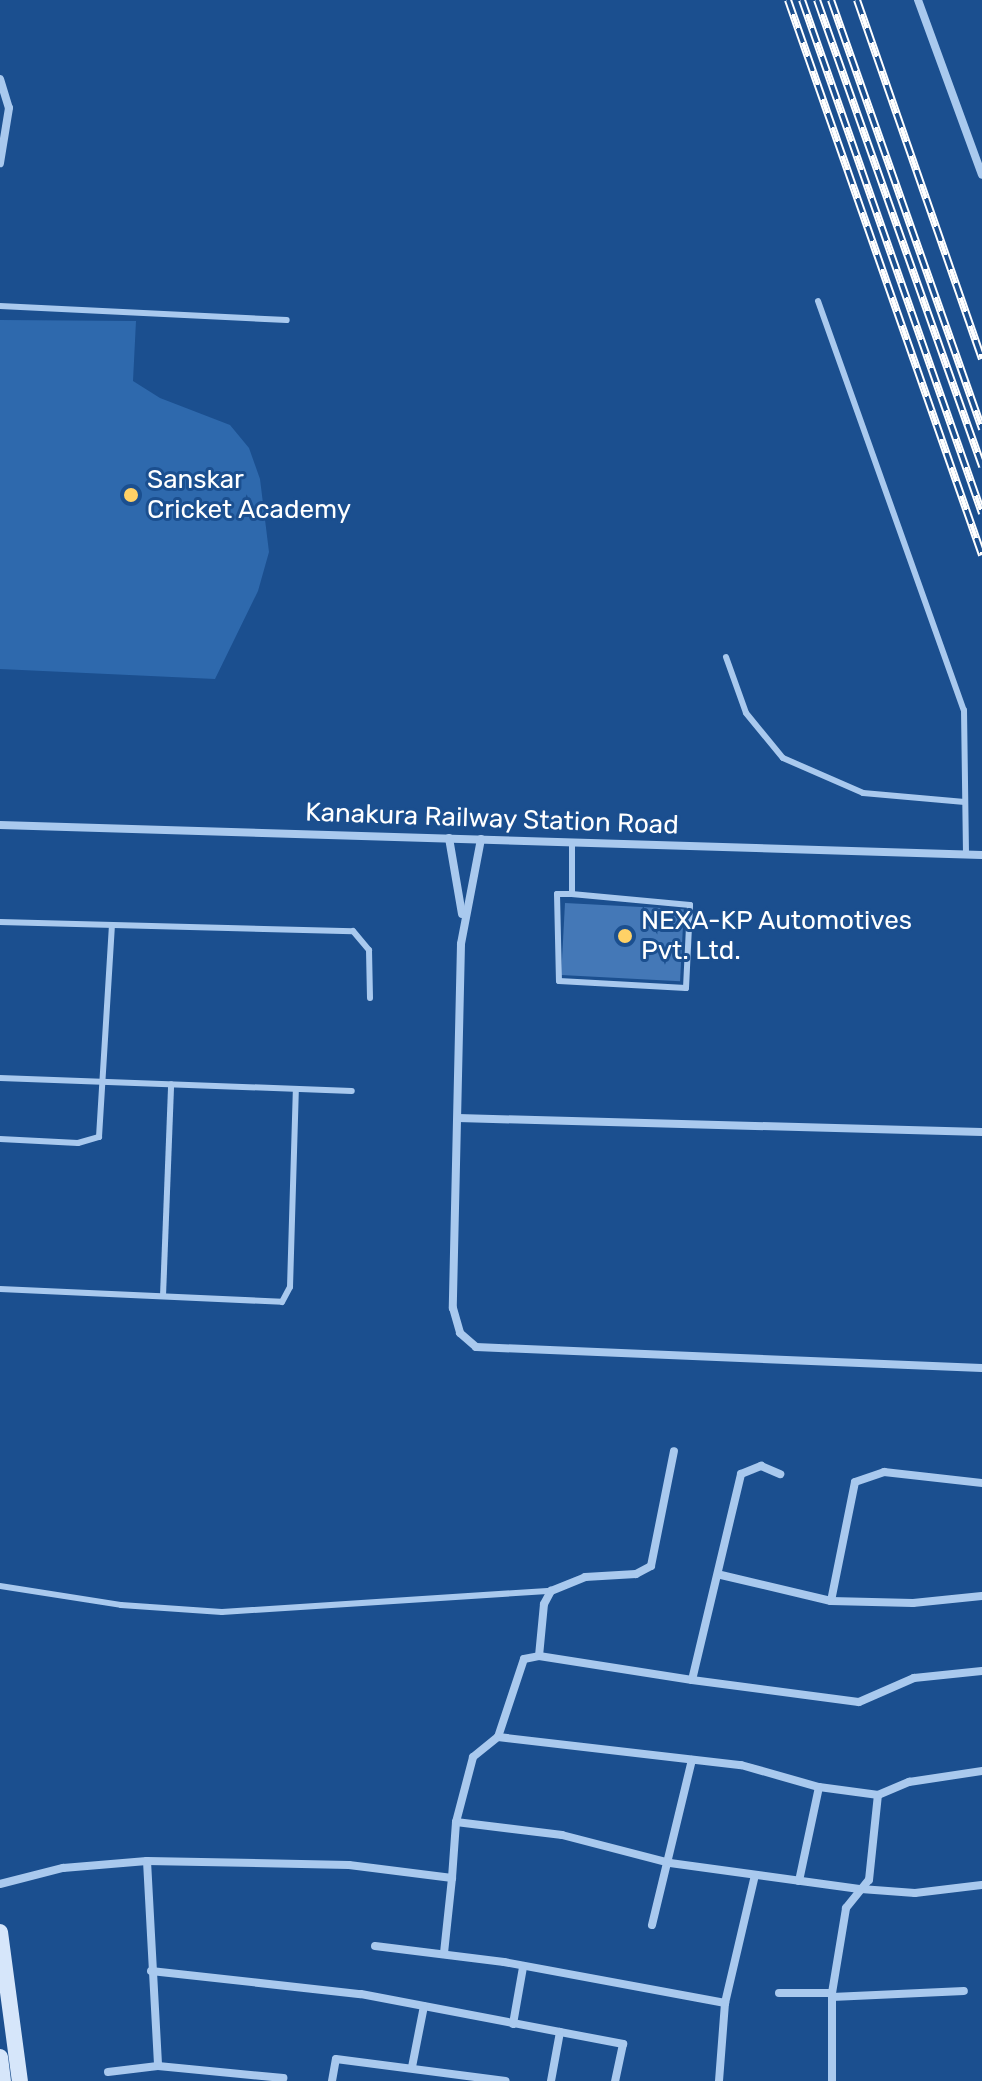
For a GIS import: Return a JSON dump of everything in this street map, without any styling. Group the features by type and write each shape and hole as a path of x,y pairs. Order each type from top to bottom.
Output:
{"main road":[{"path":"0,1932 20,2081"},
{"path":"0,2057 3,2081"}],"street":[{"path":"918,0 982,175"},
{"path":"0,79 9,108 0,163"},
{"name":"Kanakura Railway Station Road","path":"0,825 966,852 982,855"},
{"path":"449,838 463,919"},
{"path":"481,839 463,919 453,1308 460,1333 476,1347 982,1368"},
{"path":"458,1118 982,1132"},
{"path":"539,1656 544,1604 551,1591 585,1577 636,1574 651,1566 674,1451"},
{"path":"692,1680 721,1575 741,1474 761,1466 780,1474"},
{"path":"831,1601 855,1482 884,1472 982,1483"},
{"path":"721,1575 831,1601 913,1603 982,1596"},
{"path":"444,1953 456,1822 473,1757 498,1737 515,1671 524,1659 539,1656 859,1702 914,1678 982,1671"},
{"path":"498,1737 741,1765 819,1787 878,1795 909,1782 982,1771"},
{"path":"652,1925 670,1863 692,1760"},
{"path":"799,1881 819,1787"},
{"path":"832,2081 832,1995 846,1908 861,1889 878,1829 878,1795"},
{"path":"456,1822 562,1835 670,1863 861,1889 915,1893 982,1885"},
{"path":"0,1884 63,1868 147,1861 336,1864 452,1878"},
{"path":"147,1861 158,2066"},
{"path":"719,2081 725,2003 755,1875"},
{"path":"375,1946 444,1953 725,2003"},
{"path":"513,2024 523,1967"},
{"path":"151,1971 424,2006 623,2044 615,2081"},
{"path":"779,1993 832,1995 964,1991"},
{"path":"412,2067 424,2006"},
{"path":"551,2081 560,2032"},
{"path":"332,2081 336,2059 506,2081"},
{"path":"108,2072 158,2066 283,2078"}],"lane":[{"path":"818,301 960,695 968,742 966,852"},
{"path":"0,306 287,320"},
{"path":"726,657 746,713 783,758 863,793 965,802"},
{"path":"572,842 572,894"},
{"path":"557,894 572,894 690,905 686,988 559,981 557,894"},
{"path":"0,922 353,931 369,950 370,998"},
{"path":"0,1139 78,1143 99,1137 112,927"},
{"path":"0,1078 352,1091"},
{"path":"163,1296 171,1084"},
{"path":"0,1289 275,1303 289,1296 296,1089"},
{"path":"0,1586 121,1605 222,1612 551,1591"}],"shaded area":[{"name":"Sanskar Cricket Academy","path":"0,320 136,321 133,381 160,398 230,425 249,448 260,479 269,552 258,591 215,679 0,669"}],"building":[{"name":"NEXA-KP Automotives Pvt. Ltd.","path":"565,903 684,909 680,981 561,975"}],"railway":[{"path":"788,0 982,555"},
{"path":"802,0 982,513"},
{"path":"817,0 982,467"},
{"path":"831,0 982,429"},
{"path":"857,0 982,359"}],"place":[{"name":"Sanskar Cricket Academy","path":"131,495"},
{"name":"NEXA-KP Automotives Pvt. Ltd.","path":"625,936"}]}
